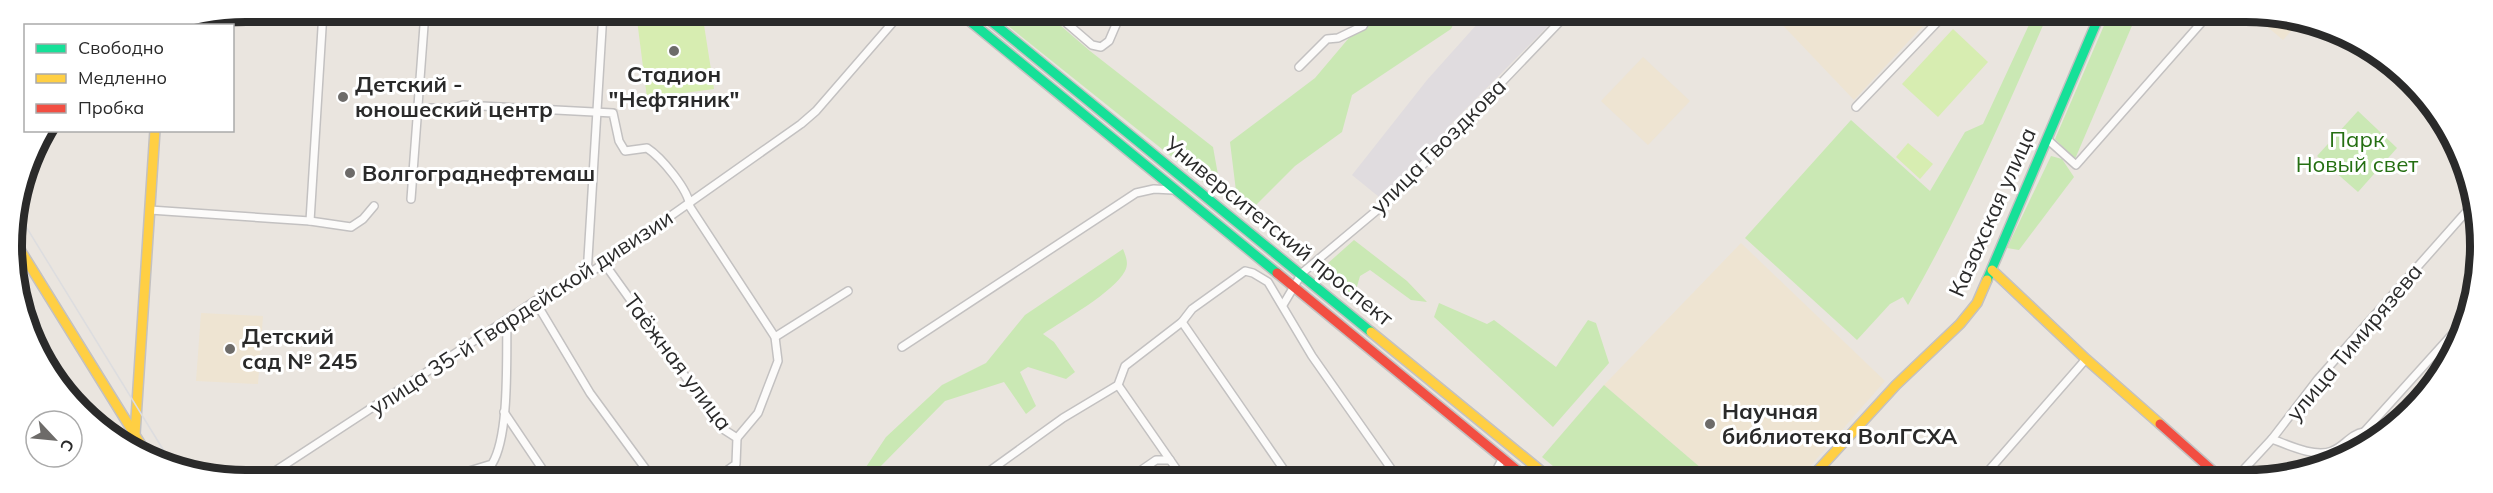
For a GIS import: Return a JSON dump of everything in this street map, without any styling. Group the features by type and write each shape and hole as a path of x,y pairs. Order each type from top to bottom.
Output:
{"main road":[{"name":"Университетский проспект","path":"971,22 1179,190 1517,470"},
{"name":"Университетский проспект","path":"992,22 1302,273 1540,470"},
{"name":"Казахская улица","path":"1818,470 1896,385 1960,324 1977,303 2097,22"},
{"path":"135,434 155,132"},
{"path":"23,254 141,444"},
{"path":"1992,270 2086,359 2212,470"},
{"path":"1418,388 1417,380 1426,377"}],"street":[{"path":"310,221 322,22"},
{"path":"411,199 424,22"},
{"path":"587,275 602,22"},
{"name":"улица 35-й Гвардейской дивизии","path":"277,470 535,301 587,275 801,124 816,111 893,22"},
{"path":"1065,22 1092,45 1101,47 1109,41 1117,22"},
{"path":"1299,67 1327,39 1338,38 1363,26 1365,22"},
{"name":"улица Гвоздкова","path":"1283,305 1302,273 1385,203 1559,22"},
{"path":"1856,107 1937,22"},
{"path":"2047,139 2076,165 2202,22"},
{"path":"417,108 454,108 464,105 613,114 619,141 625,151 647,148 660,156 690,202 690,207 775,337 778,361 758,413 737,438"},
{"path":"902,347 1136,193 1154,189 1179,190"},
{"path":"150,210 310,221 351,227 363,219 374,206"},
{"name":"улица Тимирязева","path":"2244,470 2272,440 2318,379 2468,210"},
{"name":"Таёжная улица","path":"604,263 723,429 737,438 736,464 728,470"},
{"path":"991,470 1063,418 1118,385 1125,366 1182,322 1192,309 1245,271 1268,282 1274,290 1312,356 1392,470"},
{"path":"775,337 848,291"},
{"path":"535,301 590,393 646,470"},
{"path":"474,470 492,464 499,453 504,412 507,320"},
{"path":"1182,322 1284,470"},
{"path":"2272,440 2305,450 2332,451 2357,433 2364,432 2452,335"},
{"path":"1990,469 2086,359"},
{"path":"1118,385 1177,470"},
{"path":"504,412 543,470"},
{"path":"2364,432 2367,435"},
{"path":"135,434 135,441"},
{"path":"1498,470 1503,458"},
{"path":"1142,470 1156,460 1170,460"}],"shaded area":[{"path":"1479,22 1552,22 1453,122 1384,201 1352,175 1427,80"},
{"path":"1780,22 1927,22 1854,100"},
{"path":"2263,23 2294,28 2283,40"},
{"path":"1643,57 1690,101 1648,145 1601,101"},
{"path":"1741,243 1885,381 1807,470 1703,470 1604,385"},
{"name":"Детский сад № 245","path":"201,313 263,316 258,384 196,381"}],"green space":[{"name":"Стадион \"Нефтяник\"","path":"637,22 704,22 714,89 647,98"},
{"path":"1003,22 1056,22 1213,147 1222,197"},
{"path":"1362,22 1454,22 1451,29 1352,95 1342,132 1295,166 1256,205 1236,191 1230,142 1315,78"},
{"path":"2030,22 2045,22 1947,234 1908,305 1903,297 1890,304 1857,340 1745,238 1851,120 1930,191 1965,132 1983,124"},
{"path":"2106,22 2134,22 2075,159 2055,139"},
{"path":"1953,29 1988,62 1938,117 1902,84"},
{"name":"Парк Новый свет","path":"2358,111 2397,148 2358,192 2317,156"},
{"path":"1908,143 1933,164 1920,179 1896,157"},
{"path":"2051,156 2062,159 2074,177 2019,250 2007,248"},
{"path":"1354,240 1407,281 1427,302 1411,300 1370,270 1360,276 1353,300 1318,272"},
{"path":"1123,249 1127,265 1119,279 1100,297 1043,334 1054,342 1075,372 1066,379 1028,367 1020,372 1036,406 1026,414 1004,382 945,401 879,468 864,470 886,437 942,385 986,363 1025,315"},
{"path":"1439,303 1487,324 1494,320 1556,367 1588,320 1596,323 1609,363 1553,427 1434,317"},
{"path":"1604,385 1703,470 1558,470 1542,457"}],"tram line":[{"path":"24,223 167,456"}],"traffic: fast":[{"path":"971,22 1277,273"},
{"path":"992,22 1371,332"},
{"path":"1987,280 2097,22"}],"traffic: slow":[{"path":"135,434 155,132"},
{"path":"23,254 140,443"},
{"path":"1992,270 2086,359 2160,424"},
{"path":"1818,470 1896,385 1960,324 1977,303 1987,280"},
{"path":"1371,332 1540,470"}],"traffic: jam":[{"path":"1277,273 1517,470"},
{"path":"2160,424 2212,470"}],"place":[{"name":"Стадион \"Нефтяник\"","path":"674,51"},
{"name":"Детский - юношеский центр","path":"343,97"},
{"name":"Волгограднефтемаш","path":"350,173"},
{"name":"Детский сад № 245","path":"230,349"},
{"name":"Научная библиотека ВолГСХА","path":"1710,424"}]}
